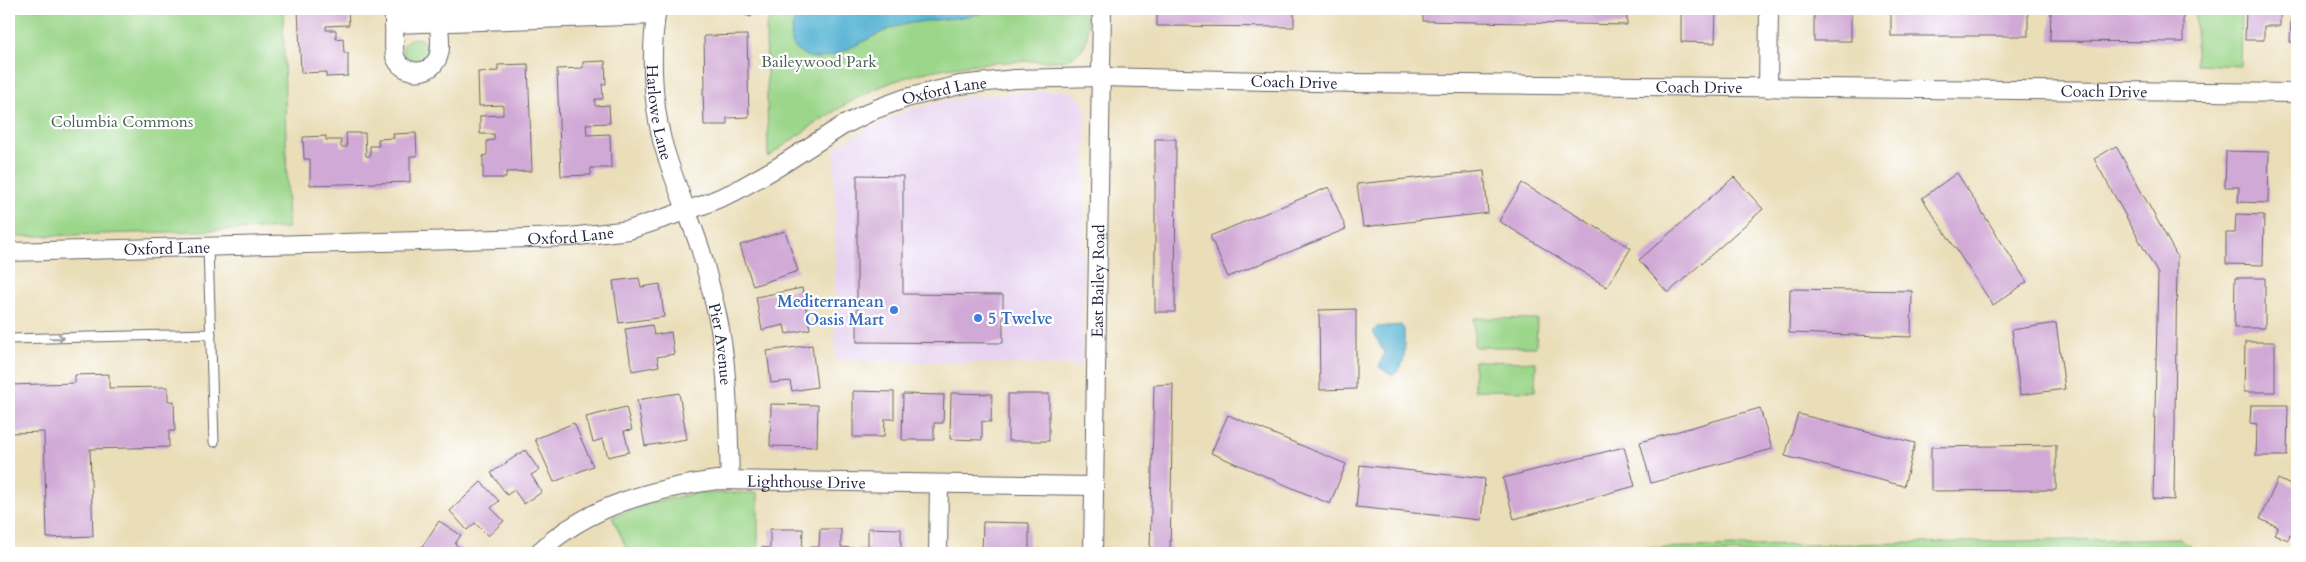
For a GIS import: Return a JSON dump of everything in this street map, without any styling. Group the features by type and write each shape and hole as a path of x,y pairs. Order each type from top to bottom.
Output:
{"street":[{"name":"East Bailey Road","path":"1093,553 1102,9"},
{"path":"1768,88 1769,9"},
{"path":"439,22 440,51 437,60 430,68 415,72 402,67 397,59 394,16 439,22 657,12"},
{"name":"Harlowe Lane","path":"657,12 654,64 657,112 670,165 687,212"},
{"name":"Coach Drive","path":"1100,77 1768,88 2297,93"},
{"name":"Oxford Lane","path":"9,252 570,237 629,230 687,212 734,192 778,167 842,126 876,109 906,98 950,87 1014,79 1100,77"},
{"name":"Pier Avenue","path":"687,212 701,253 717,316 725,358 730,480"},
{"name":"Lighthouse Drive","path":"538,553 570,528 616,504 661,489 717,480 1094,486"},
{"path":"938,553 939,484"}],"lane":[{"path":"208,247 214,442"},
{"path":"9,339 211,334"}],"shaded area":[{"path":"1064,90 1077,96 1084,104 1086,116 1082,366 835,360 835,147 870,127 907,110 964,97"}],"green space":[{"name":"Columbia Commons","path":"9,9 283,9 288,228 9,237"},
{"name":"Baileywood Park","path":"774,9 1087,9 1087,35 1086,41 1079,52 1062,61 989,63 964,66 916,74 893,82 871,91 831,113 768,157 766,27"},
{"path":"2196,9 2241,9 2240,66 2196,64"},
{"path":"415,38 423,42 427,50 423,58 415,62 407,58 403,50 407,42"},
{"path":"1474,318 1537,319 1536,347 1474,347"},
{"path":"1474,361 1536,362 1535,391 1474,390"},
{"path":"696,493 758,493 758,553 629,553 612,517 658,501"},
{"path":"2181,538 2196,553 1626,553 1641,548"}],"water":[{"path":"799,9 993,9 972,16 898,26 839,53 817,58 804,55 793,44 791,34"},
{"path":"1401,325 1404,329 1405,349 1403,362 1397,372 1391,375 1379,367 1384,353 1373,332 1377,327"}],"building":[{"path":"298,9 348,9 349,25 326,26 326,30 336,30 336,39 343,38 344,53 348,53 348,76 326,77 326,72 301,73"},
{"path":"727,9 754,9 751,17"},
{"path":"1157,9 1294,9 1294,27 1157,26"},
{"path":"1423,9 1627,9 1627,25 1423,21"},
{"path":"1681,9 1708,9 1708,11 1716,11 1715,43 1681,42"},
{"path":"1814,9 1851,9 1851,41 1814,41"},
{"path":"1891,9 2028,9 2028,36 1891,36"},
{"path":"2051,9 2183,9 2183,42 2050,41"},
{"path":"2246,9 2280,9 2280,26 2264,26 2264,40 2245,40"},
{"path":"2291,18 2297,18 2297,42 2290,42"},
{"path":"747,35 749,117 727,118 727,125 704,125 704,36"},
{"path":"605,61 606,84 602,84 603,99 595,99 595,106 609,105 610,123 586,124 587,135 610,134 611,168 591,168 591,175 561,176 557,69 583,68 583,62"},
{"path":"528,64 532,171 506,172 506,178 483,178 483,156 487,155 487,141 494,140 494,134 480,134 480,116 503,115 503,105 479,106 478,72 498,71 498,65"},
{"path":"346,133 365,133 366,156 370,156 370,146 379,146 378,139 394,138 393,134 416,133 417,156 410,156 410,182 310,185 310,159 304,159 303,137 326,136 326,140 341,140 341,147 347,147"},
{"path":"1155,139 1176,139 1175,312 1155,312"},
{"path":"2116,146 2177,256 2174,500 2153,499 2158,274 2094,159"},
{"path":"2226,151 2269,152 2268,203 2238,202 2239,187 2225,187"},
{"path":"1484,171 1488,213 1363,227 1357,184"},
{"path":"1957,173 2027,282 1993,305 1922,198"},
{"path":"857,175 903,176 903,294 1003,295 1003,343 857,342"},
{"path":"1734,177 1763,209 1668,293 1639,260"},
{"path":"1522,183 1631,248 1607,287 1499,221"},
{"path":"1329,187 1346,229 1228,277 1210,236"},
{"path":"2236,214 2264,215 2263,265 2226,264 2226,233 2235,233"},
{"path":"785,231 798,271 753,286 740,245"},
{"path":"639,278 641,287 660,284 664,317 619,323 613,281"},
{"path":"2235,278 2265,278 2265,328 2234,328"},
{"path":"802,288 810,329 786,334 784,325 762,330 756,297"},
{"path":"1790,289 1912,291 1911,337 1789,333"},
{"path":"1356,309 1356,389 1320,390 1319,310"},
{"path":"2056,323 2065,389 2020,395 2012,330"},
{"path":"652,325 654,335 671,332 674,354 657,357 659,366 632,371 625,329"},
{"path":"2245,342 2275,342 2275,392 2244,392"},
{"path":"812,345 817,387 792,391 790,381 771,383 767,351"},
{"path":"109,374 109,388 168,387 168,401 174,401 175,431 169,431 169,447 90,449 93,536 47,538 44,432 9,433 9,385 75,383 75,375"},
{"path":"1173,384 1170,553 1150,553 1154,385"},
{"path":"853,391 894,392 894,419 885,419 884,437 853,437"},
{"path":"679,393 687,439 645,446 637,400"},
{"path":"951,393 992,394 991,422 982,421 982,440 950,439"},
{"path":"903,394 944,395 943,423 934,423 934,440 902,440"},
{"path":"1008,394 1049,394 1049,441 1008,441"},
{"path":"771,404 818,405 817,447 770,446"},
{"path":"2251,405 2288,405 2287,456 2256,456 2257,424 2250,423"},
{"path":"626,407 632,430 624,431 629,452 608,457 603,439 593,442 586,417"},
{"path":"1760,408 1772,449 1651,483 1640,442"},
{"path":"1798,414 1915,443 1904,486 1785,456"},
{"path":"1228,415 1346,464 1330,504 1211,453"},
{"path":"574,423 593,466 554,482 535,439"},
{"path":"2056,445 2056,490 1931,491 1931,447"},
{"path":"1624,447 1635,486 1514,519 1503,478"},
{"path":"525,450 539,470 531,475 542,492 524,504 514,490 507,495 491,473"},
{"path":"1360,465 1485,479 1481,520 1356,507"},
{"path":"2278,479 2297,488 2293,497 2297,499 2297,538 2290,534 2288,540 2274,534 2278,527 2260,519"},
{"path":"481,482 499,501 491,508 504,521 488,536 475,523 467,530 450,511"},
{"path":"439,521 461,535 455,544 469,553 418,553"},
{"path":"983,522 1029,523 1029,553 982,553"},
{"path":"868,528 901,529 901,553 858,553 858,548 868,548"},
{"path":"770,529 803,529 802,553 761,553 761,547 770,548"},
{"path":"820,529 841,529 841,547 852,548 852,553 810,553 810,547 819,547"}],"place":[{"name":"Mediterranean Oasis Mart","path":"894,310"},
{"name":"5 Twelve","path":"978,318"}]}
